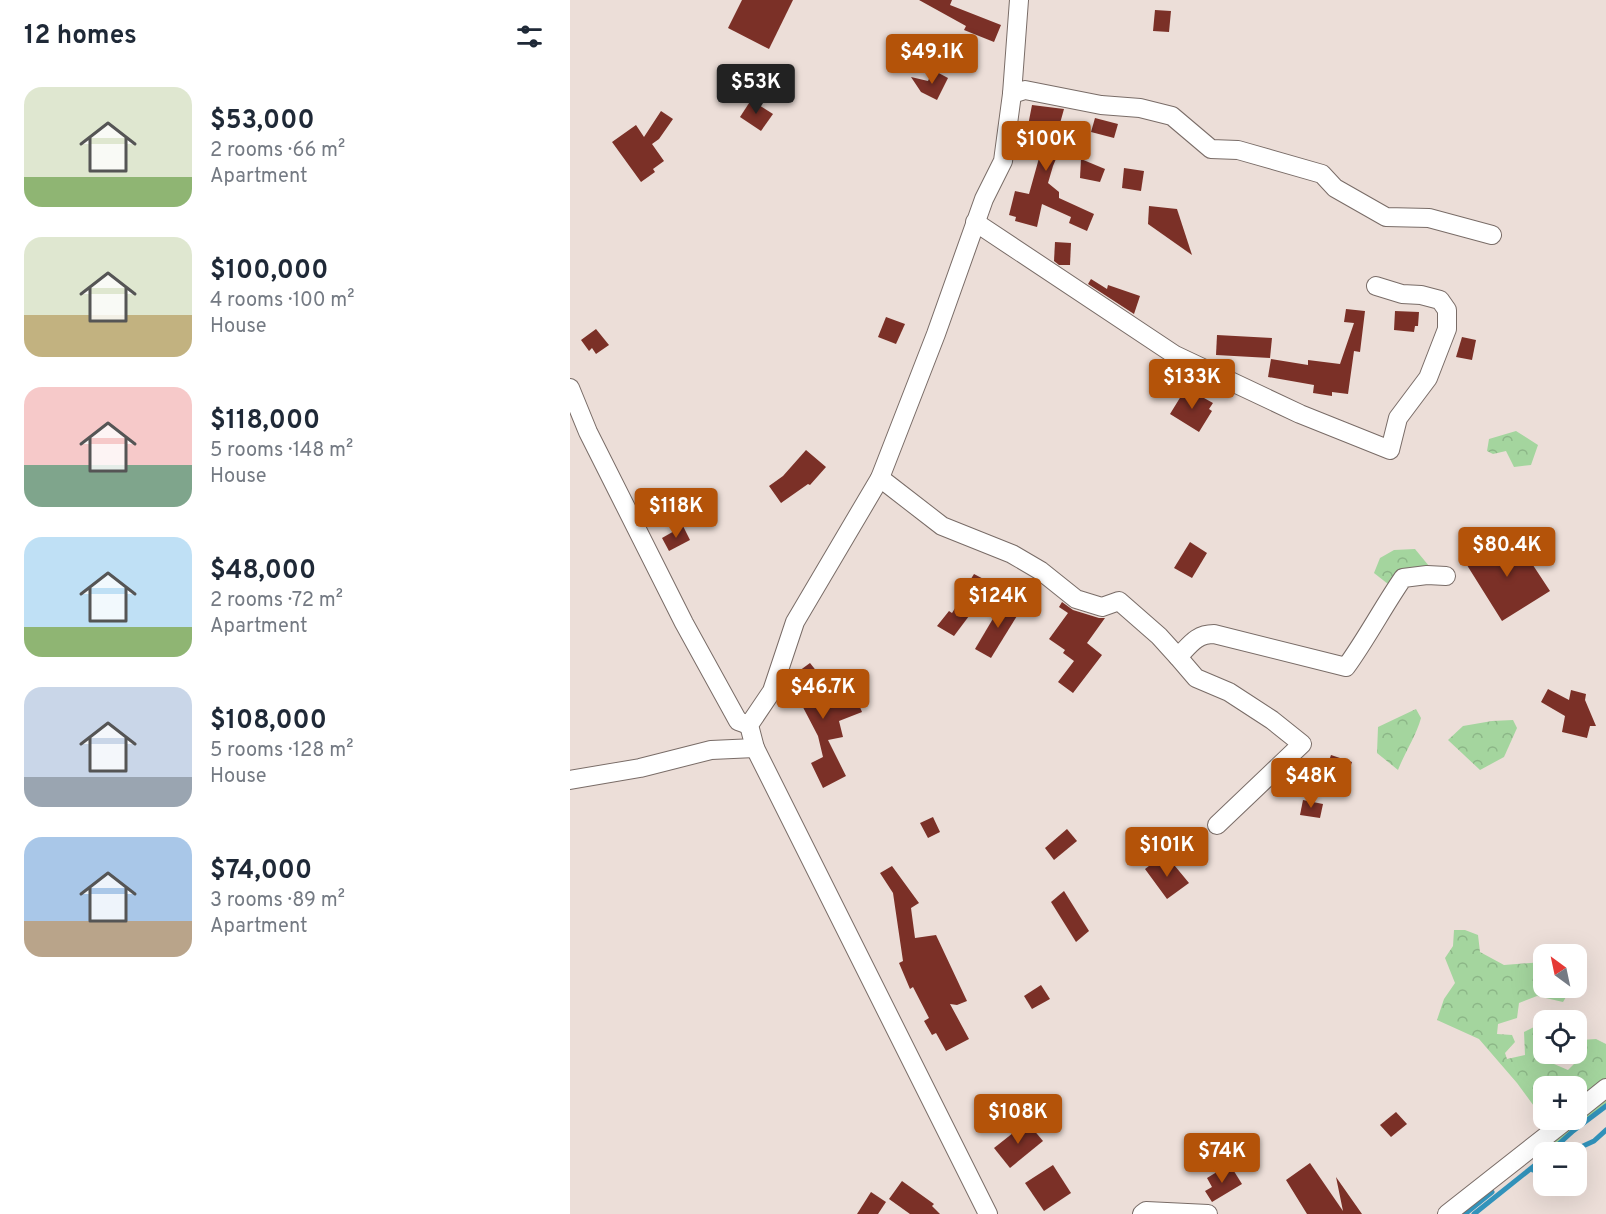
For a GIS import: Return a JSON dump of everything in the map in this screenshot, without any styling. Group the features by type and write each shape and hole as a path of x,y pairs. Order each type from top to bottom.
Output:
{"street":[{"path":"988,1214 754,748 749,725 772,691 795,622 880,478 936,333 975,222 1003,161 1012,94 1019,0"},
{"path":"1012,94 1024,90 1101,105 1140,108 1172,116 1211,149 1238,150 1322,174 1335,188 1386,217 1429,218 1492,235"},
{"path":"975,222 1175,355 1300,414 1390,450 1398,418 1428,378 1447,329 1447,310 1440,300 1421,295 1402,294 1376,286"},
{"path":"570,388 588,432 684,623 738,721 749,725"},
{"path":"880,478 942,526 1012,554 1041,571 1076,599 1102,607 1119,601 1159,636 1196,678 1229,692 1272,720 1302,744 1217,825"},
{"path":"1179,657 1198,637 1214,634 1347,667 1403,578 1427,575 1446,576"},
{"path":"570,780 640,768 711,750 754,748"},
{"path":"1587,1103 1606,1088"},
{"path":"1447,1214 1554,1130"},
{"path":"1142,1214 1146,1211 1208,1214"}],"green space":[{"path":"1516,431 1538,445 1531,465 1514,467 1506,451 1493,454 1487,451 1489,439"},
{"path":"1415,549 1436,577 1428,584 1388,584 1374,573 1380,558 1394,550"},
{"path":"1416,709 1421,718 1398,770 1377,753 1378,727"},
{"path":"1513,720 1517,728 1504,757 1480,770 1448,740 1463,726"},
{"path":"1454,930 1465,930 1478,935 1480,952 1504,965 1533,963 1533,998 1519,1003 1517,1018 1498,1024 1497,1034 1512,1035 1515,1042 1505,1053 1507,1059 1525,1055 1524,1032 1533,1028 1533,1064 1554,1064 1568,1070 1574,1064 1587,1064 1587,1040 1596,1039 1606,1044 1606,1106 1587,1122 1587,1076 1533,1076 1533,1105 1479,1039 1437,1020 1444,999 1455,983 1445,958 1453,946"},
{"path":"1546,998 1565,998 1563,1002"},
{"path":"1548,1130 1577,1130 1563,1142 1554,1142"}],"building":[{"path":"742,0 793,0 769,49 728,28"},
{"path":"919,0 952,0 950,5 1001,25 994,42 964,30 966,26"},
{"path":"1155,10 1171,11 1169,32 1153,31"},
{"path":"933,70 948,78 937,100 921,92 911,77 928,81"},
{"path":"751,100 773,114 761,131 740,117"},
{"path":"1032,105 1064,109 1059,127 1066,128 1048,183 1059,192 1059,198 1094,214 1087,231 1069,223 1071,217 1042,204 1037,227 1015,221 1016,217 1009,215 1015,191 1029,194 1041,151 1024,146"},
{"path":"661,111 673,119 659,139 652,144 664,161 653,169 655,172 641,182 612,142 636,125 644,137"},
{"path":"1095,118 1118,124 1114,138 1091,132"},
{"path":"1081,159 1105,169 1100,182 1080,178"},
{"path":"1124,168 1144,171 1141,191 1122,188"},
{"path":"1149,206 1177,209 1192,255 1148,224"},
{"path":"1055,242 1071,243 1070,265 1059,265 1054,261"},
{"path":"1091,279 1107,289 1108,285 1140,296 1134,314 1088,284"},
{"path":"1346,309 1365,311 1360,352 1354,351 1348,394 1332,392 1332,396 1313,393 1314,385 1268,377 1271,359 1308,365 1308,360 1340,364 1354,323 1344,322"},
{"path":"1395,311 1419,312 1418,326 1415,326 1414,332 1394,330"},
{"path":"886,317 905,324 896,344 878,337"},
{"path":"596,329 609,345 596,354 592,348 589,351 581,340"},
{"path":"1217,335 1272,338 1270,358 1216,355"},
{"path":"1462,337 1476,340 1472,360 1456,357"},
{"path":"1186,388 1213,403 1209,409 1212,411 1199,432 1170,414"},
{"path":"806,450 826,467 810,485 808,484 781,503 769,486 783,476"},
{"path":"683,526 690,540 669,551 662,538"},
{"path":"1508,535 1517,550 1521,547 1550,591 1502,621 1465,562"},
{"path":"1190,542 1207,553 1192,578 1174,568"},
{"path":"974,574 993,584 954,636 937,626 949,611 952,613"},
{"path":"1004,600 1020,611 991,658 975,649"},
{"path":"1062,602 1073,610 1105,618 1087,643 1102,655 1073,693 1058,682 1074,661 1063,653 1065,650 1049,639 1068,613 1059,607"},
{"path":"810,663 818,673 815,675 829,705 855,695 862,712 839,721 843,737 828,740 846,776 823,788 811,763 823,757 818,736 794,690 790,693 785,687 788,679"},
{"path":"1548,689 1569,700 1571,690 1586,694 1585,700 1596,726 1590,726 1587,738 1562,732 1565,716 1541,702"},
{"path":"1331,755 1352,762 1343,788 1322,781"},
{"path":"1303,800 1323,804 1320,818 1300,815"},
{"path":"933,817 940,832 928,838 920,823"},
{"path":"1067,829 1077,841 1054,860 1045,848"},
{"path":"1158,859 1163,866 1170,860 1189,883 1167,899 1145,869"},
{"path":"892,866 919,903 911,908 915,938 936,935 967,1001 957,1005 950,1004 969,1039 946,1051 936,1033 932,1035 924,1021 929,1018 913,987 910,989 899,963 903,961 893,893 880,873"},
{"path":"1064,891 1089,931 1076,942 1051,902"},
{"path":"1041,985 1050,999 1032,1009 1024,996"},
{"path":"1396,1112 1407,1124 1391,1137 1380,1125"},
{"path":"1027,1122 1043,1141 1010,1168 994,1148"},
{"path":"1310,1163 1343,1211 1336,1177 1362,1214 1307,1214 1286,1180"},
{"path":"1053,1165 1071,1193 1044,1211 1025,1183"},
{"path":"1225,1167 1227,1171 1232,1168 1242,1184 1212,1202 1205,1191 1212,1187 1207,1178"},
{"path":"902,1181 934,1204 932,1206 940,1214 910,1214 889,1199"},
{"path":"871,1192 886,1202 878,1214 857,1214"}],"waterway":[{"path":"1561,1142 1606,1106"},
{"path":"1587,1144 1606,1130"},
{"path":"1474,1214 1533,1167"},
{"path":"1465,1214 1492,1192"}]}
